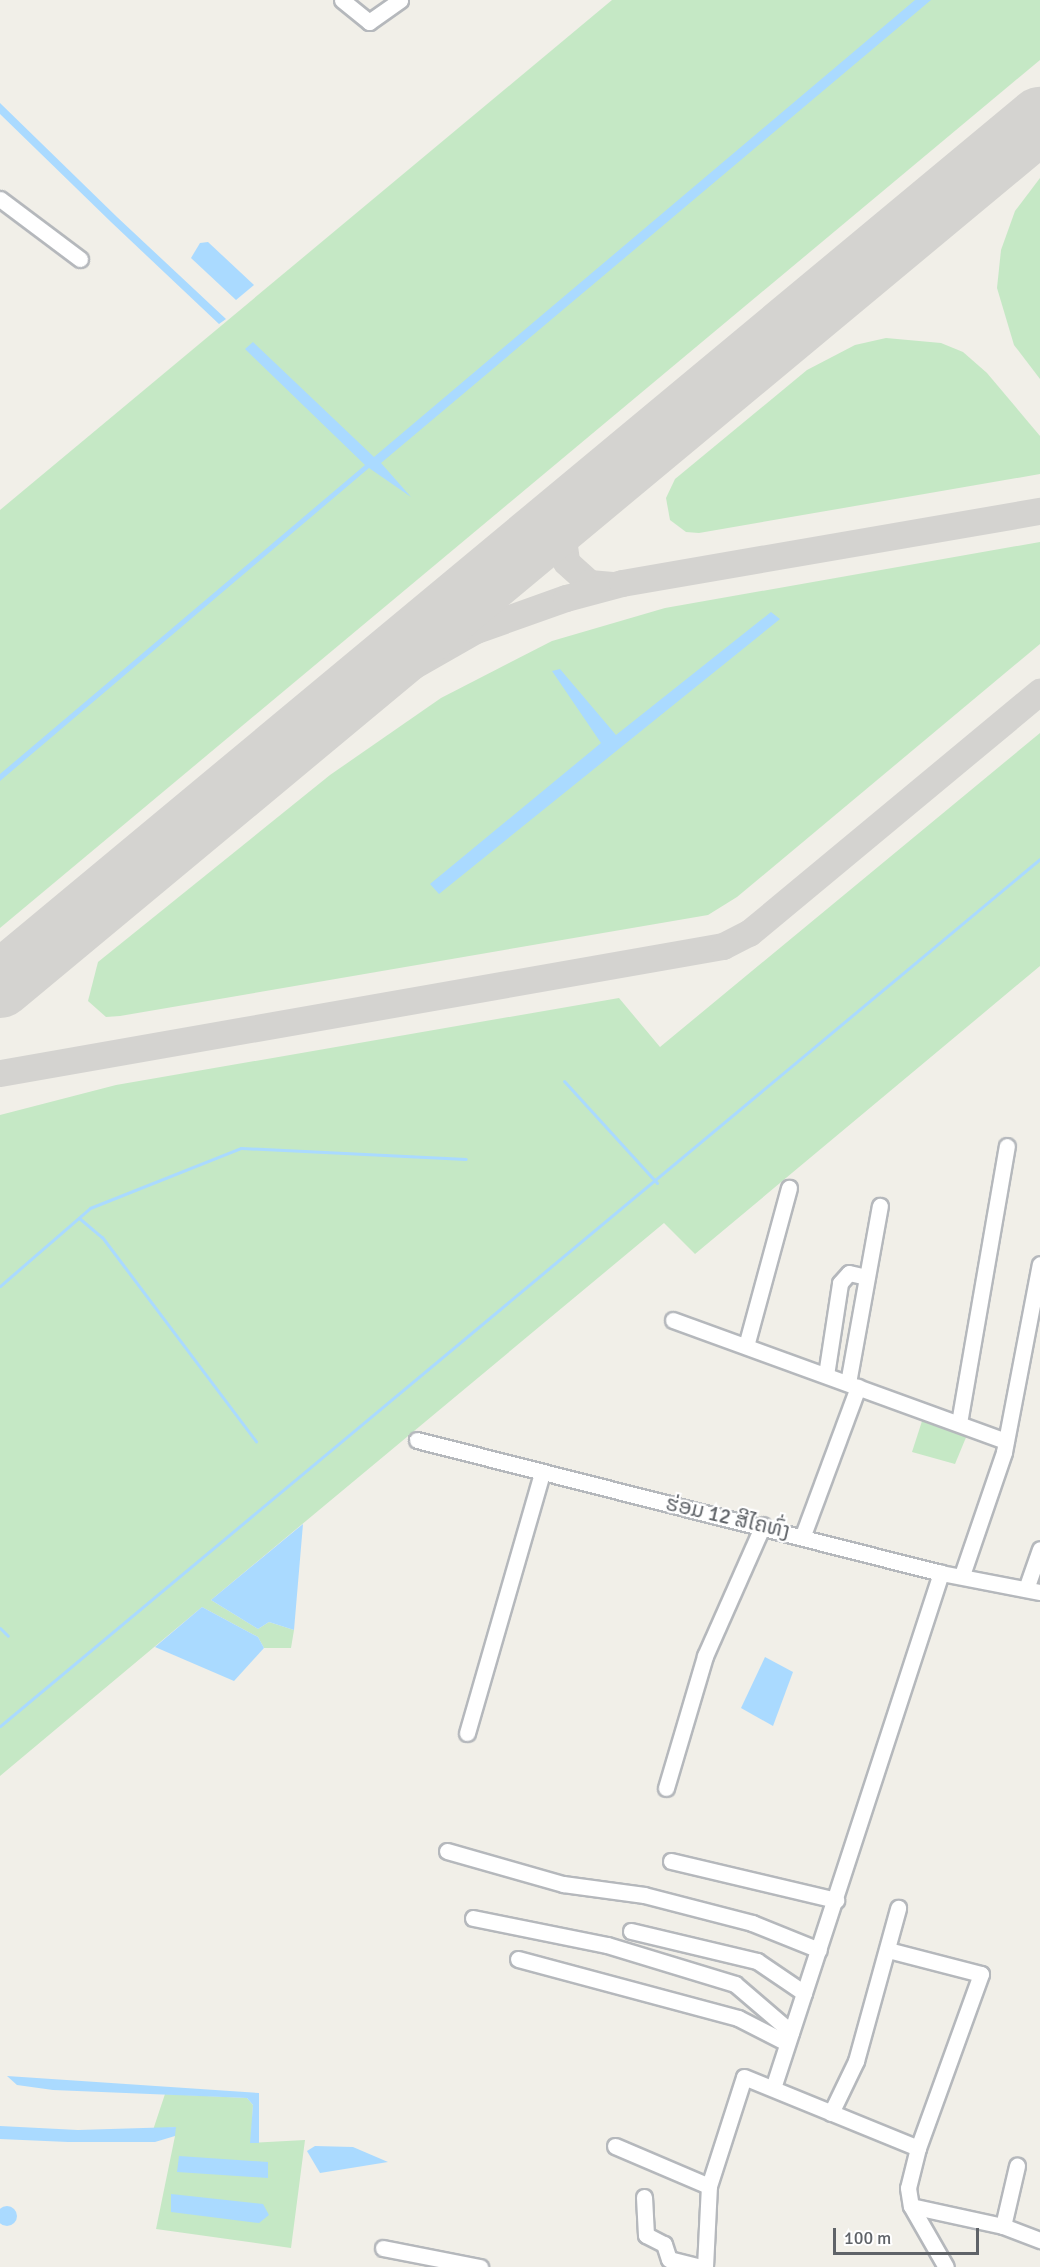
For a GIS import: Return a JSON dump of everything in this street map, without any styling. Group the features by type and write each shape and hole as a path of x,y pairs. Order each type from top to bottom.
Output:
{"street":[{"path":"342,0 369,22 400,0"},
{"path":"0,199 80,259"},
{"path":"958,1424 1007,1146"},
{"path":"746,1346 789,1188"},
{"path":"803,1535 853,1385 867,1276 880,1206"},
{"path":"962,1575 1006,1441 1040,1264"},
{"path":"826,1375 840,1283 849,1273 867,1276"},
{"path":"673,1320 1006,1441"},
{"name":"ຮ່ອມ 12 ສີໄຄທົ່ງ","path":"417,1440 542,1473 803,1535 941,1573 962,1575 1033,1590"},
{"path":"467,1733 542,1473"},
{"path":"666,1788 697,1678 763,1526"},
{"path":"1033,1590 1040,1549"},
{"path":"774,2085 941,1573"},
{"path":"447,1851 563,1884 644,1895 752,1923 819,1950"},
{"path":"671,1861 836,1900"},
{"path":"831,2113 856,2061 898,1908"},
{"path":"473,1918 607,1945 735,1984 789,2037"},
{"path":"631,1931 757,1961 804,1992"},
{"path":"888,1950 981,1974 918,2148 908,2188 911,2206 946,2267"},
{"path":"518,1959 738,2018 789,2037"},
{"path":"644,2197 646,2235 664,2244 669,2259 703,2267 709,2186 738,2081 744,2077 774,2085 831,2113 918,2148"},
{"path":"615,2146 709,2186"},
{"path":"1003,2226 1017,2166"},
{"path":"911,2206 1003,2226 1040,2240"},
{"path":"383,2248 480,2267"}],"green space":[{"path":"612,0 1040,0 1040,60 0,928 0,510"},
{"path":"1040,178 1040,379 1014,345 997,288 1001,250 1015,211"},
{"path":"886,338 941,343 963,352 987,373 1040,436 1040,474 699,533 686,532 670,520 666,498 675,479 807,370 855,345"},
{"path":"1040,542 1040,644 737,897 708,915 120,1016 106,1017 88,1001 98,962 330,775 441,698 552,641 665,608"},
{"path":"1040,733 1040,966 695,1254 664,1223 211,1600 258,1629 269,1622 294,1630 291,1648 264,1648 258,1637 202,1607 0,1776 0,1115 116,1085 619,998 660,1047"},
{"path":"923,1418 967,1435 955,1464 912,1452"},
{"path":"165,2094 247,2098 253,2105 251,2143 305,2140 291,2248 156,2229 175,2136 175,2127 153,2130"}],"water":[{"path":"915,0 931,0 381,463 411,497 369,468 0,781 0,774 365,465 245,349 253,342 374,457"},
{"path":"0,103 226,319 219,324 111,222 0,114"},
{"path":"208,242 254,285 236,300 191,258 200,243"},
{"path":"771,612 780,619 439,894 430,884 601,743 552,671 560,669 616,735"},
{"path":"303,1524 294,1630 269,1622 258,1629 211,1600"},
{"path":"202,1607 258,1637 264,1648 234,1681 155,1647"},
{"path":"765,1657 793,1672 773,1726 741,1708"},
{"path":"7,2076 259,2093 259,2143 250,2143 253,2105 247,2098 53,2090 17,2085"},
{"path":"0,2126 78,2130 176,2127 175,2136 155,2142 68,2142 0,2139"},
{"path":"315,2146 353,2147 388,2162 320,2173 307,2151"},
{"path":"179,2156 268,2162 268,2178 177,2172"},
{"path":"171,2194 263,2204 269,2215 259,2223 171,2212"},
{"path":"7,2206 14,2209 17,2216 14,2223 7,2226 0,2223 -3,2216 0,2209"}],"waterway":[{"path":"0,1726 1040,859"},
{"path":"564,1081 657,1183"},
{"path":"0,1286 90,1208 241,1148 466,1159"},
{"path":"79,1218 102,1237 256,1441"},
{"path":"0,1628 8,1636"}],"taxiway":[{"path":"578,504 562,532 566,562 589,583 612,585"},
{"path":"318,720 476,630 566,598 622,583 1040,511"},
{"path":"0,1073 723,946 749,933 1040,691"}],"runway":[{"path":"0,985 1040,120"}]}
